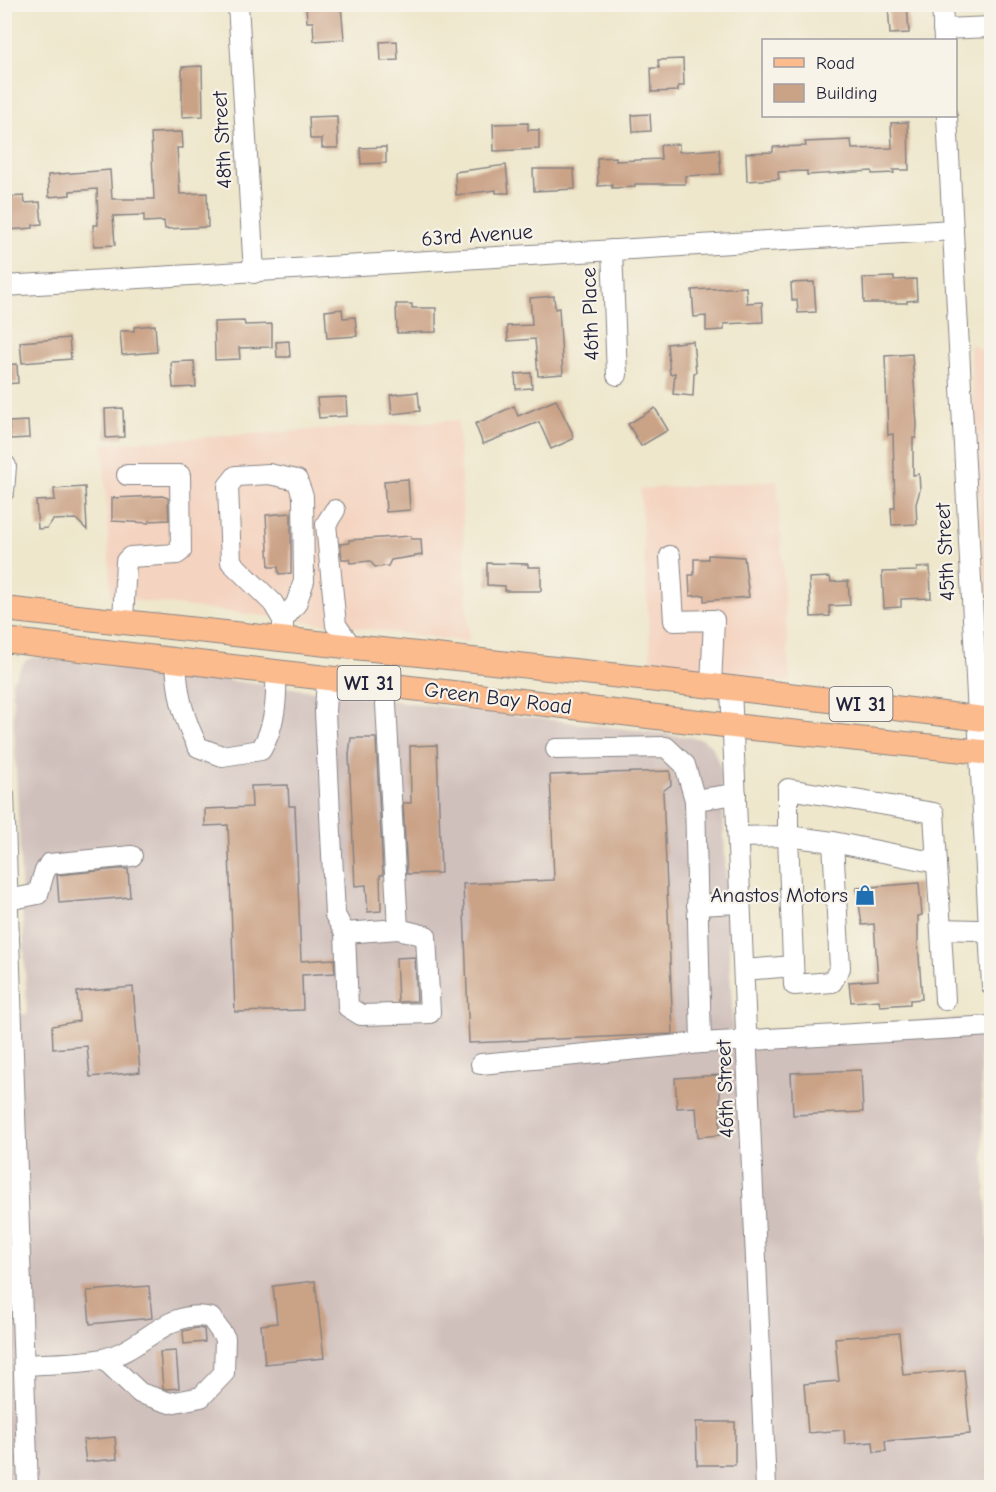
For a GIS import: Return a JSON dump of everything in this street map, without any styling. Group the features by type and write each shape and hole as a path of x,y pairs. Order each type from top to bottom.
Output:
{"main road":[{"name":"Green Bay Road","path":"4,609 123,621 283,629 351,646 721,686 985,719"},
{"name":"Green Bay Road","path":"4,640 733,726 986,752"}],"street":[{"name":"48th Street","path":"238,4 254,273"},
{"path":"942,4 943,35 992,27"},
{"name":"45th Street","path":"947,117 985,719 992,986"},
{"name":"63rd Avenue","path":"4,286 953,230"},
{"name":"46th Place","path":"612,250 617,375"},
{"path":"4,491 6,466"},
{"path":"269,474 297,480 303,496 304,581 296,604 283,629 273,603 231,562 228,486 236,476 269,474"},
{"path":"123,621 126,561 130,557 177,554 181,551 182,536 180,475 127,475"},
{"path":"335,510 326,524 336,625 351,646"},
{"name":"46th Street","path":"670,556 674,621 714,620 721,686 733,726 766,1488"},
{"path":"176,660 177,695 186,724 198,747 222,756 261,750 272,732 276,672"},
{"path":"327,678 325,712 335,915 345,933 348,1007 361,1015 430,1012 426,936 398,929 345,933"},
{"path":"385,685 398,929"},
{"path":"556,749 666,747 685,765 695,800 701,1043"},
{"path":"833,842 840,968 832,982 794,985 788,789 934,813 945,1000"},
{"path":"695,800 736,794"},
{"path":"4,795 28,1488"},
{"path":"738,837 788,836 833,842 937,862"},
{"path":"8,900 38,894 49,864 132,856"},
{"path":"697,905 740,903"},
{"path":"941,929 977,930 990,937"},
{"path":"744,970 793,966"},
{"path":"482,1064 747,1039 992,1026"},
{"path":"24,1365 104,1359 132,1347 164,1325 196,1314 211,1318 225,1338 224,1372 201,1396 170,1403 140,1393 104,1359"}],"shaded area":[{"path":"970,343 991,356 991,656 978,485"},
{"path":"458,420 469,642 111,597 103,444"},
{"path":"777,481 790,683 651,662 640,489"},
{"path":"36,657 651,732 702,739 712,746 721,769 733,1032 978,1018 991,1306 991,1487 5,1488 4,1016 27,1014 12,681 26,660"}],"building":[{"path":"306,4 341,6 344,39 314,41 313,22 307,22"},
{"path":"888,4 907,4 909,33 890,34"},
{"path":"397,41 398,60 381,61 380,42"},
{"path":"683,59 684,86 678,86 678,91 652,92 651,68 659,68 658,60"},
{"path":"202,66 203,116 182,117 182,67"},
{"path":"650,114 651,131 633,132 632,115"},
{"path":"337,116 338,148 322,148 322,139 310,139 309,117"},
{"path":"908,122 909,170 893,170 894,173 872,174 872,171 807,175 807,171 778,172 779,179 747,181 746,153 773,152 773,147 806,146 805,142 851,140 852,149 892,148 891,123"},
{"path":"528,123 528,130 539,130 539,149 494,151 493,124"},
{"path":"182,132 183,148 177,148 180,194 207,193 208,227 165,229 164,221 144,222 144,215 113,216 115,245 94,246 93,225 98,225 97,189 70,191 70,195 49,197 48,175 110,170 112,199 154,199 151,133"},
{"path":"679,144 679,152 719,149 721,174 685,176 685,184 635,184 635,187 612,188 612,185 598,186 597,158 616,157 616,161 661,159 660,145"},
{"path":"386,147 386,163 361,164 360,148"},
{"path":"506,165 509,193 496,193 496,190 456,195 455,172"},
{"path":"533,169 574,169 575,189 534,191"},
{"path":"24,196 25,203 40,202 42,224 33,225 33,228 9,230 7,197"},
{"path":"894,277 894,280 916,279 917,300 907,301 907,303 864,303 863,278"},
{"path":"814,282 816,312 798,313 797,300 792,300 791,283"},
{"path":"746,287 747,303 762,302 763,322 724,324 724,330 706,331 706,316 694,317 692,290"},
{"path":"554,296 555,309 559,308 563,374 538,376 535,339 508,341 507,326 532,325 530,298"},
{"path":"396,304 412,304 412,308 436,308 436,332 397,333"},
{"path":"342,309 343,318 355,317 357,336 327,338 325,311"},
{"path":"244,321 245,325 272,324 272,347 239,348 240,359 215,360 214,322"},
{"path":"155,325 157,352 122,355 120,331 134,331 134,327"},
{"path":"69,338 71,359 22,363 20,342"},
{"path":"289,341 290,357 277,357 276,342"},
{"path":"693,341 696,372 694,373 693,396 673,394 675,373 670,374 667,344"},
{"path":"912,354 917,425 916,438 913,438 913,475 919,474 920,490 916,504 917,524 892,525 891,508 895,508 893,434 888,435 885,356"},
{"path":"194,361 196,387 173,388 171,362"},
{"path":"17,364 18,383 4,384 4,365"},
{"path":"531,373 532,388 516,389 515,374"},
{"path":"418,392 420,411 392,414 390,395"},
{"path":"346,397 347,416 319,418 317,398"},
{"path":"556,400 572,432 573,439 551,449 539,422 483,444 475,424 514,406 518,416"},
{"path":"123,408 124,437 106,438 105,409"},
{"path":"655,408 668,430 641,446 628,424"},
{"path":"28,421 29,438 10,439 9,422"},
{"path":"408,479 410,510 386,512 384,481"},
{"path":"85,487 87,530 76,519 53,520 47,528 38,529 36,501 55,500 54,489"},
{"path":"162,496 168,498 169,520 149,521 149,523 112,521 112,498"},
{"path":"291,513 291,573 279,574 278,567 269,567 266,515"},
{"path":"411,536 411,539 421,539 422,555 391,560 388,566 375,567 370,561 350,563 349,559 342,559 340,544 349,543 349,540"},
{"path":"708,555 744,557 749,597 704,601 704,595 690,596 689,575 694,575 694,559 708,559"},
{"path":"487,563 528,564 528,567 541,567 541,591 505,591 505,586 487,585"},
{"path":"930,567 931,598 901,599 901,607 884,608 882,572 917,571 917,568"},
{"path":"830,577 831,582 848,581 850,605 829,606 830,616 811,617 809,578"},
{"path":"351,738 376,738 383,875 380,875 381,911 368,912 366,885 355,886 349,755"},
{"path":"437,745 441,873 407,874 403,803 411,803 410,746"},
{"path":"670,771 671,785 663,791 673,1034 469,1043 463,884 554,880 550,775"},
{"path":"288,785 289,806 295,806 301,961 334,959 335,973 302,975 303,1010 235,1012 228,825 205,826 205,809 252,807 251,786"},
{"path":"128,869 130,897 59,903 57,875"},
{"path":"919,883 922,915 918,916 918,942 922,999 910,1000 910,1004 880,1006 879,1000 851,1002 849,982 878,980 874,924 862,925 857,888"},
{"path":"415,957 417,1001 398,1002 396,958"},
{"path":"133,987 140,1072 90,1077 87,1046 53,1049 52,1026 79,1021 77,992"},
{"path":"861,1070 863,1112 793,1115 791,1073"},
{"path":"720,1075 720,1135 698,1137 696,1107 677,1108 675,1078"},
{"path":"315,1281 324,1358 265,1364 261,1325 277,1323 273,1286"},
{"path":"149,1286 152,1318 90,1324 87,1291"},
{"path":"204,1329 205,1342 184,1344 183,1331"},
{"path":"899,1333 903,1375 964,1370 970,1434 885,1441 886,1451 874,1452 873,1442 845,1444 844,1430 808,1433 804,1384 839,1381 835,1338"},
{"path":"176,1351 179,1388 163,1388 160,1352"},
{"path":"696,1422 735,1422 735,1465 697,1465"},
{"path":"115,1437 117,1459 86,1462 83,1440"}],"place":[{"name":"Anastos Motors","path":"865,895"}]}
